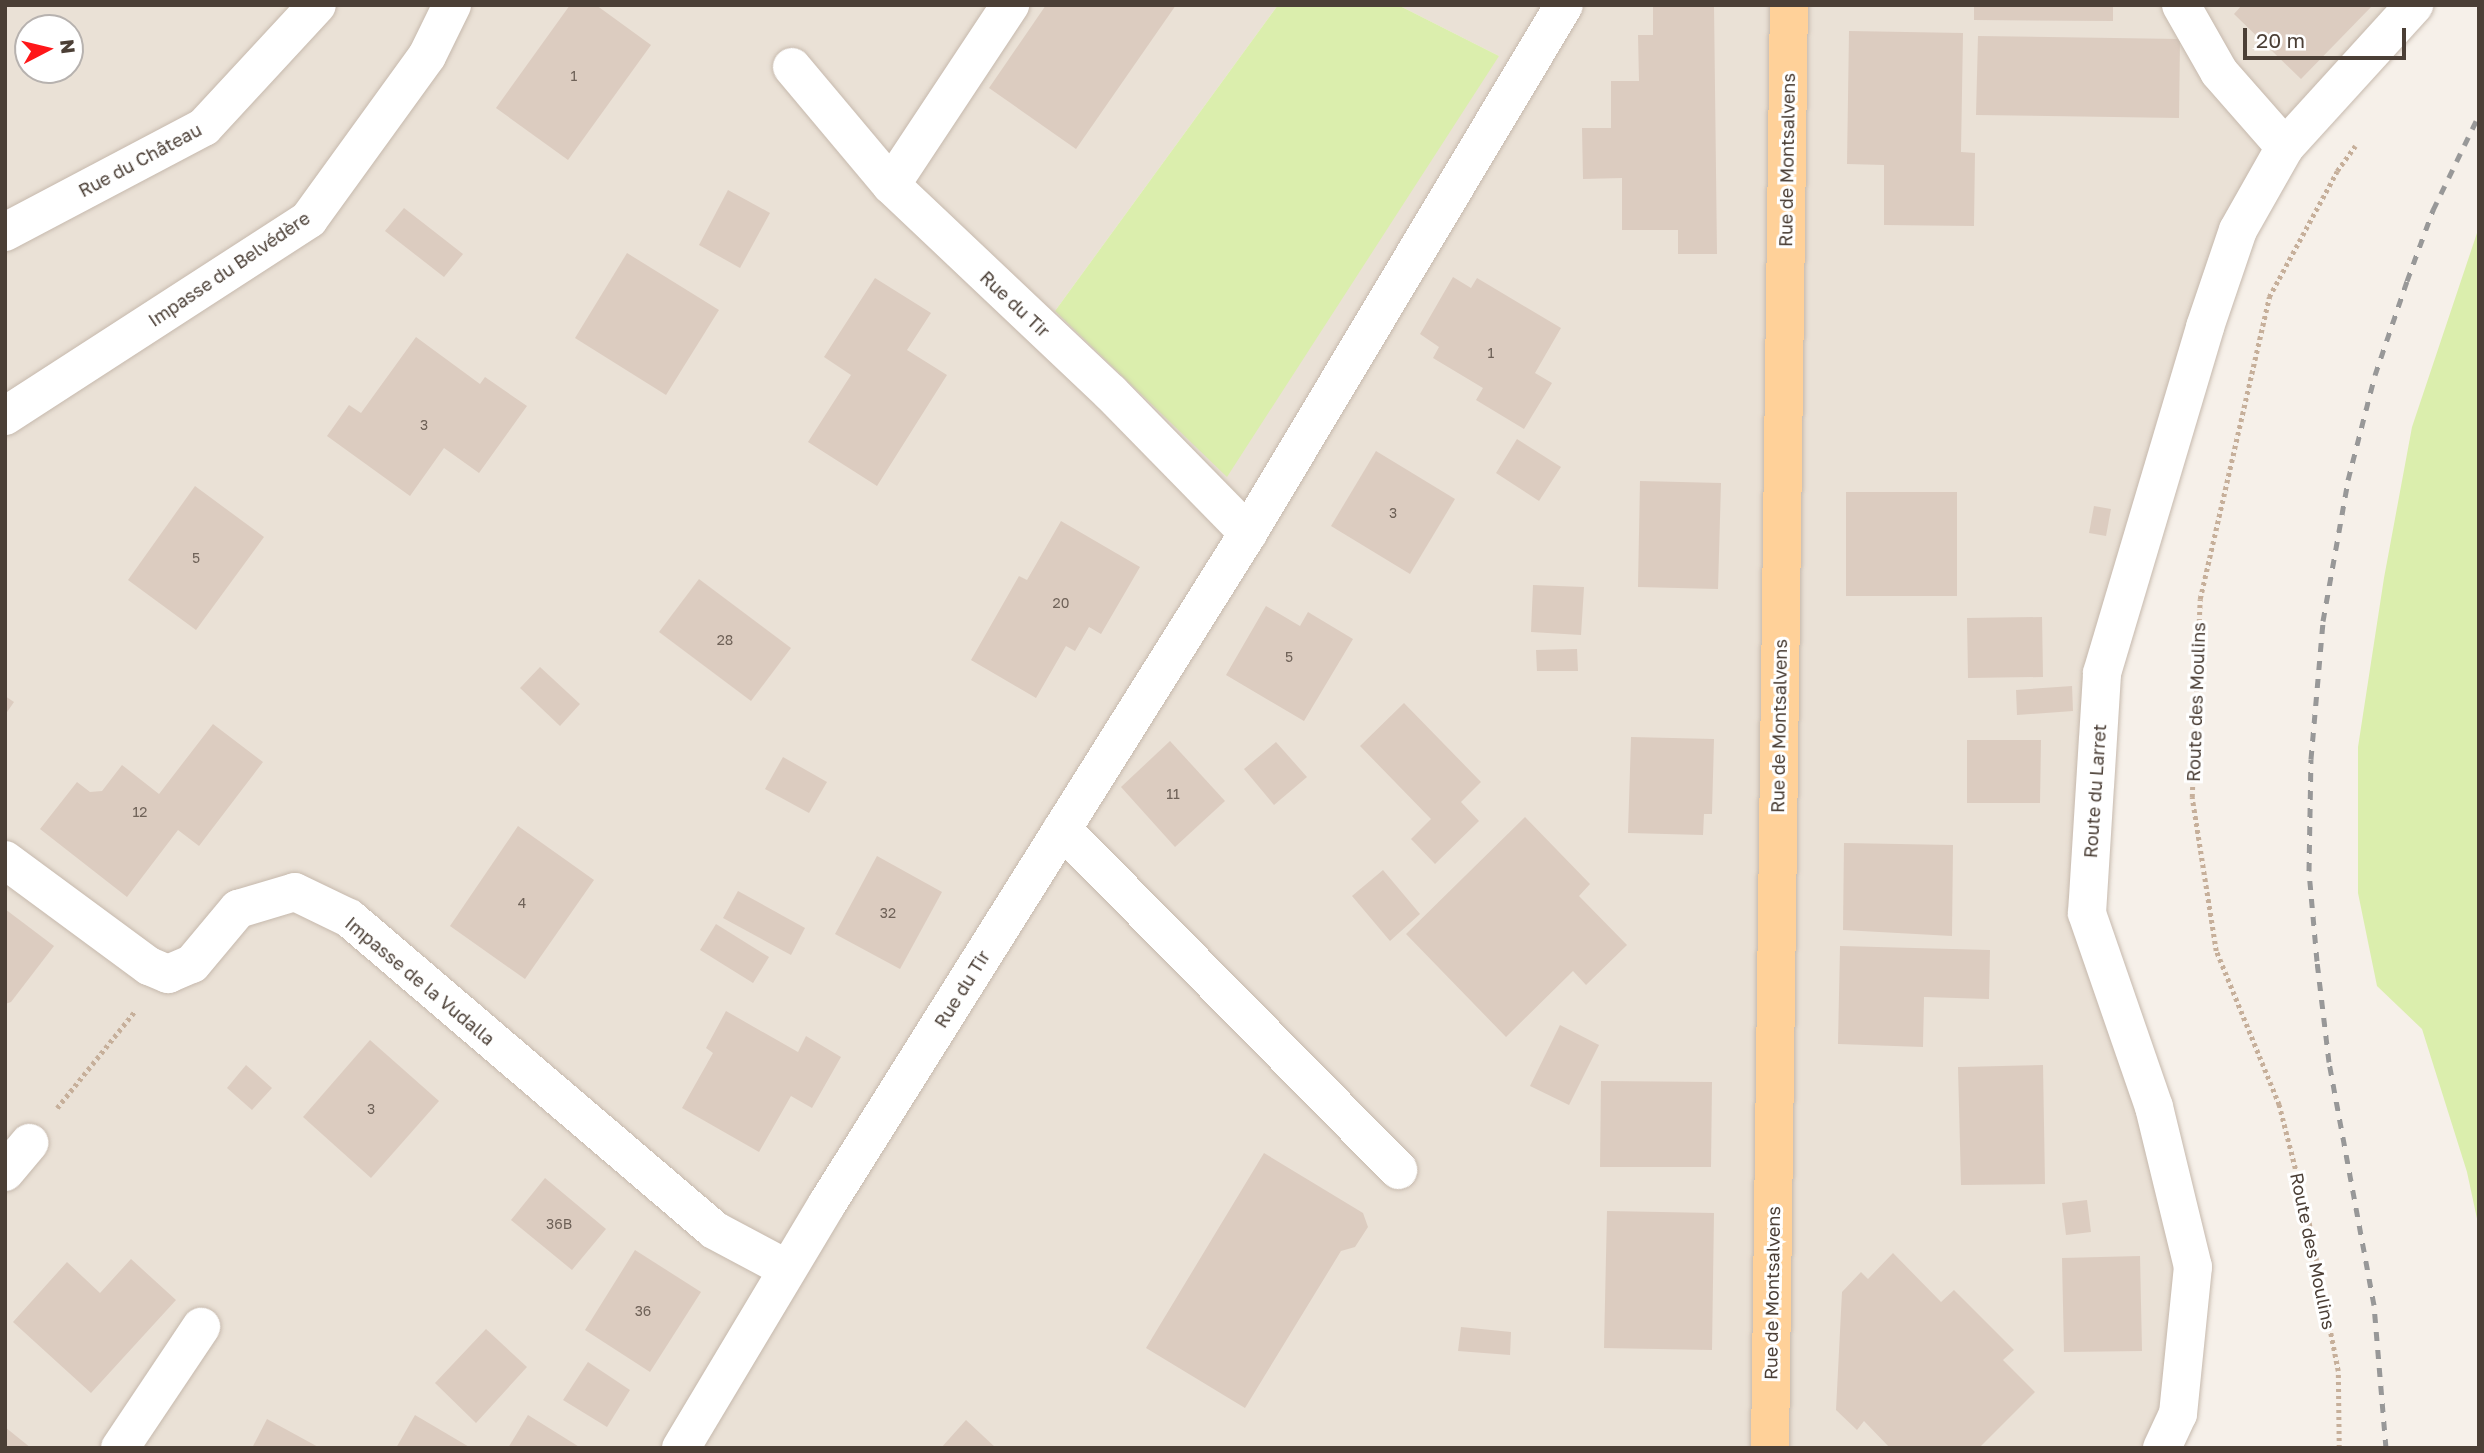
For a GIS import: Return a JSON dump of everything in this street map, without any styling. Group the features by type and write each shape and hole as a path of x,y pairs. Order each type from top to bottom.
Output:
{"main road":[{"name":"Rue de Montsalvens","path":"1770,1448 1788,5"}],"street":[{"name":"Rue du Château","path":"5,232 204,127 317,5"},
{"name":"Impasse du Belvédère","path":"5,416 309,219 427,56 452,5"},
{"path":"891,185 1010,5"},
{"name":"Rue du Tir","path":"681,1448 787,1269 1248,533 1564,5"},
{"path":"2181,5 2220,72 2285,147 2414,5"},
{"name":"Rue du Tir","path":"792,67 891,185 1111,393 1248,533"},
{"name":"Route du Larret","path":"2161,1448 2178,1414 2193,1267 2154,1107 2087,913 2102,673 2205,327 2238,230 2285,147"},
{"path":"1062,829 1398,1170"},
{"path":"5,860 149,966 168,974"},
{"name":"Impasse de la Vudalla","path":"168,974 192,964 239,909 295,891 349,918 714,1230 787,1269"},
{"path":"5,1172 29,1143"},
{"path":"120,1448 201,1327"}],"path":[{"name":"Route des Moulins","path":"2339,1448 2338,1371 2309,1223 2279,1105 2217,951 2192,797 2200,599 2269,297 2337,171 2359,141"},
{"path":"29,1143 128,1018 168,974"}],"shaded area":[{"path":"5,5 1278,5 1055,311 1499,56 1398,5 2414,5 2285,147 2102,673 2087,913 2193,1267 2161,1448 5,1448"}],"green space":[{"path":"1278,5 1398,5 1499,56 1227,477 1055,311"},
{"path":"2479,227 2479,1228 2467,1172 2422,1029 2377,986 2358,893 2358,747 2384,578 2412,427"}],"building":[{"path":"570,5 596,5 651,45 568,160 496,108"},
{"path":"1046,5 1176,5 1076,149 989,88"},
{"path":"1653,5 1714,5 1717,254 1678,254 1678,230 1622,230 1622,178 1583,179 1582,128 1611,128 1611,81 1639,81 1638,35 1653,35"},
{"path":"1974,5 2113,5 2113,21 1974,20"},
{"path":"2242,5 2373,5 2301,79 2234,14"},
{"path":"1849,31 1963,33 1961,152 1975,153 1974,226 1884,225 1884,165 1847,164"},
{"path":"1978,36 2180,39 2179,118 1976,115"},
{"path":"728,190 770,213 740,268 699,245"},
{"path":"404,208 463,254 444,277 385,231"},
{"path":"627,253 719,310 666,395 575,338"},
{"path":"1453,277 1471,288 1477,278 1561,328 1535,373 1552,383 1524,429 1476,400 1483,388 1433,358 1439,347 1420,334"},
{"path":"875,278 931,313 907,350 947,375 877,486 808,442 851,375 824,357"},
{"path":"416,337 480,384 485,377 527,406 479,473 444,448 410,496 327,436 349,405 361,413"},
{"path":"1517,439 1561,467 1539,501 1496,473"},
{"path":"1376,451 1455,499 1410,574 1331,526"},
{"path":"1640,481 1721,483 1718,589 1638,587"},
{"path":"195,486 264,537 196,630 128,580"},
{"path":"1846,492 1957,492 1957,596 1846,596"},
{"path":"2094,506 2111,509 2106,536 2089,533"},
{"path":"1061,521 1140,567 1101,634 1089,627 1075,651 1066,646 1036,698 971,660 1019,576 1027,580"},
{"path":"699,579 791,648 751,701 659,632"},
{"path":"1533,585 1584,587 1581,635 1531,632"},
{"path":"1266,606 1300,626 1308,612 1353,639 1304,721 1226,675"},
{"path":"2042,617 2043,677 1968,678 1967,618"},
{"path":"1577,649 1578,671 1537,671 1536,650"},
{"path":"540,667 580,704 560,726 520,688"},
{"path":"2072,686 2073,711 2017,715 2016,690"},
{"path":"5,696 14,702 5,715"},
{"path":"1404,703 1481,782 1461,802 1479,821 1435,864 1411,839 1431,819 1360,746"},
{"path":"213,724 263,762 199,846 178,830 127,897 40,829 77,782 90,792 102,791 122,765 159,794"},
{"path":"1631,737 1714,739 1712,814 1704,814 1703,835 1628,833"},
{"path":"1967,740 2041,740 2040,803 1967,803"},
{"path":"1170,741 1225,801 1175,847 1121,787"},
{"path":"1276,742 1307,777 1274,805 1244,769"},
{"path":"783,757 827,782 809,813 765,789"},
{"path":"1525,817 1590,884 1579,896 1627,945 1586,985 1573,971 1506,1037 1406,934"},
{"path":"518,826 594,880 525,979 450,926"},
{"path":"1844,843 1953,845 1952,936 1843,930"},
{"path":"877,856 942,892 900,969 835,934"},
{"path":"1383,870 1420,914 1390,941 1352,896"},
{"path":"738,891 805,928 791,955 723,918"},
{"path":"5,909 54,946 11,1002 5,1004"},
{"path":"716,924 769,957 753,983 700,950"},
{"path":"1840,946 1990,950 1989,999 1924,997 1923,1047 1838,1044"},
{"path":"726,1011 798,1052 806,1036 841,1057 812,1108 791,1096 759,1152 682,1108 713,1053 706,1048"},
{"path":"1560,1025 1599,1045 1569,1105 1530,1086"},
{"path":"370,1040 439,1101 371,1178 303,1117"},
{"path":"246,1065 272,1088 252,1110 227,1088"},
{"path":"2043,1065 2045,1184 1961,1185 1958,1067"},
{"path":"1601,1081 1712,1082 1711,1167 1600,1167"},
{"path":"1264,1153 1363,1213 1368,1227 1355,1247 1341,1251 1245,1408 1146,1348"},
{"path":"545,1178 606,1229 572,1270 511,1220"},
{"path":"2087,1200 2091,1232 2066,1235 2062,1203"},
{"path":"1607,1211 1714,1213 1712,1350 1604,1348"},
{"path":"635,1250 701,1292 650,1372 585,1330"},
{"path":"1893,1253 1941,1302 1954,1290 2014,1350 2003,1360 2035,1392 1979,1448 1890,1448 1864,1421 1857,1430 1836,1410 1842,1292 1861,1272 1868,1279"},
{"path":"2140,1256 2142,1351 2064,1352 2062,1258"},
{"path":"131,1259 176,1300 91,1393 13,1322 67,1262 100,1293"},
{"path":"1461,1327 1511,1332 1510,1355 1458,1351"},
{"path":"486,1329 527,1367 476,1423 435,1383"},
{"path":"588,1362 630,1390 607,1427 563,1400"},
{"path":"415,1415 471,1448 396,1448"},
{"path":"528,1415 581,1448 508,1448"},
{"path":"267,1419 320,1448 252,1448"},
{"path":"966,1420 996,1448 941,1448"},
{"path":"5,1427 31,1448 5,1448"}],"railway":[{"path":"2386,1448 2374,1305 2329,1062 2317,961 2309,871 2311,759 2323,621 2348,480 2375,375 2433,210 2479,115"}]}
